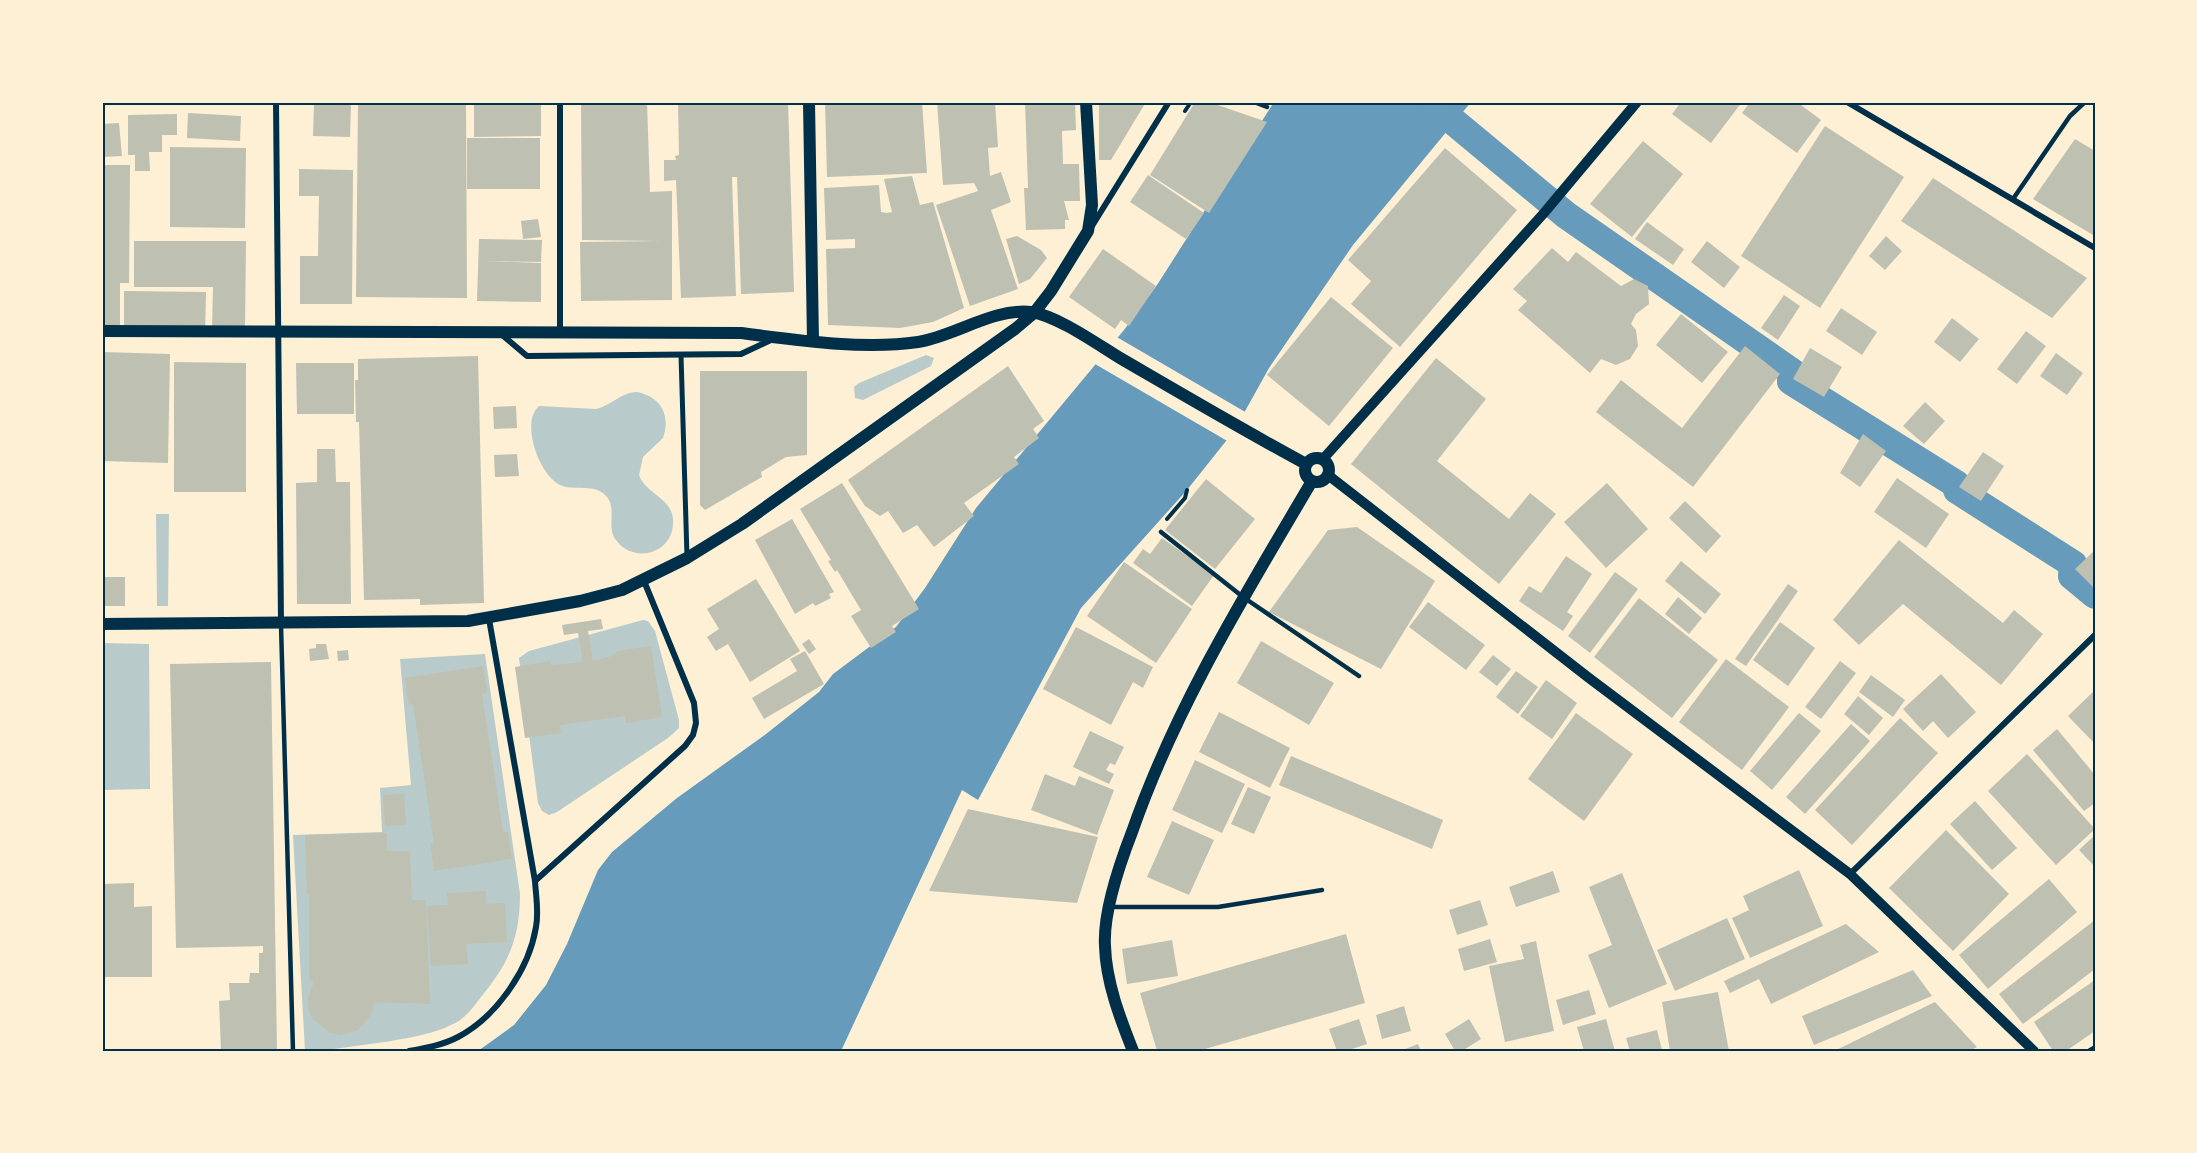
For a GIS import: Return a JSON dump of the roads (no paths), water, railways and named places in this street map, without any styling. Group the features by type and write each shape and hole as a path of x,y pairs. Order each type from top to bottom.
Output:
{"main road":[{"path":"809,102 813,341"},
{"path":"102,624 489,619 602,596 644,581 742,524 1015,329 1034,313 1052,291 1088,231 1092,205 1086,102"},
{"path":"102,331 278,329 741,333 813,341 903,344 937,337 1007,314 1034,313 1104,348 1306,464"},
{"path":"1315,457 1323,459 1328,465 1328,475 1320,482 1312,481 1306,476 1306,464 1315,457"},
{"path":"1133,1051 1113,995 1105,945 1119,868 1155,770 1204,667 1312,481"}],"street":[{"path":"276,102 281,622"},
{"path":"560,102 561,331"},
{"path":"1088,231 1169,102"},
{"path":"1323,459 1544,213 1637,102"},
{"path":"1847,102 2095,248"},
{"path":"498,331 527,356 741,354 777,338"},
{"path":"681,355 687,558"},
{"path":"1328,475 1589,678 1850,874 2034,1051"},
{"path":"534,881 685,746 693,735 696,723 694,702 644,581"},
{"path":"410,1051 443,1044 475,1025 504,994 518,974 532,944 537,909 534,881 489,619"},
{"path":"1850,874 2095,635"},
{"path":"2090,1051 2095,1048"}],"lane":[{"path":"1254,102 1267,107"},
{"path":"2013,199 2070,116 2085,102"},
{"path":"1161,532 1243,597 1359,676"},
{"path":"281,622 293,1051"},
{"path":"1111,907 1218,907 1322,890"}],"water":[{"path":"1274,102 1471,102 1353,245 1269,368 1234,431 1187,490 1081,608 978,800 962,790 841,1051 478,1051 514,1025 546,985 567,944 598,870 612,852 677,798 766,734 819,692 833,674 896,627 925,588 976,508 1124,330 1157,285"}],"waterway":[{"path":"1430,102 1566,215 1792,372 1791,381 1956,484 1957,490 2073,564 2072,576 2095,595"}]}
